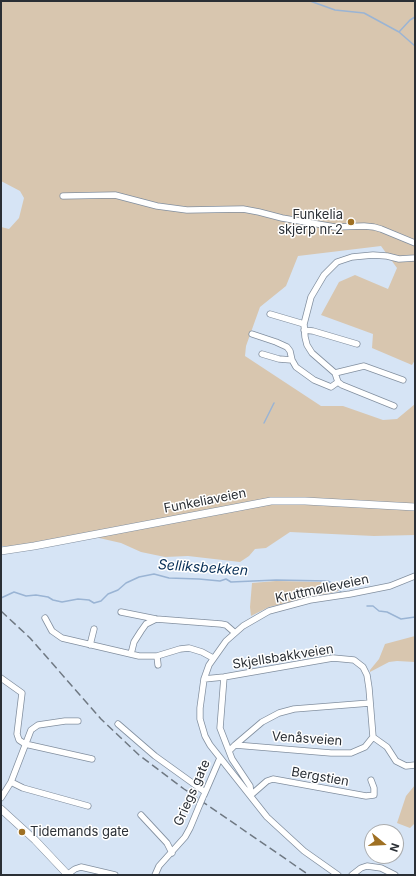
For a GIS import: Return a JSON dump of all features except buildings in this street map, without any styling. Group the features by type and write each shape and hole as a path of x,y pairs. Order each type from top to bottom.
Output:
{"street":[{"path":"63,196 115,195 157,206 187,210 243,209 282,218 335,227 374,227 415,243"},
{"path":"394,406 338,382 335,373 312,353 307,345 304,327 311,297 324,275 337,262 352,257 373,255 399,259 415,258"},
{"path":"270,314 313,331 357,344"},
{"path":"252,334 287,347 292,360 299,370 320,383 331,387 338,382"},
{"path":"262,354 279,359 292,360"},
{"path":"335,373 364,366 403,380"},
{"name":"Funkeliaveien","path":"1,551 271,501 415,507"},
{"name":"Kruttmølleveien","path":"251,795 245,790 220,758 205,736 200,719 204,679 213,658 234,632 276,608 324,597 350,594 390,586 415,576"},
{"path":"121,612 156,619 221,624 226,625 234,632"},
{"path":"45,618 52,631 60,637 90,645 131,654 148,656 157,656 180,649 189,648 202,652 213,658"},
{"path":"131,654 134,642 146,624 156,619"},
{"path":"90,645 94,629"},
{"path":"157,656 158,665"},
{"name":"Skjellsbakkveien","path":"204,679 224,677 333,658 354,660 363,667 367,675 373,737"},
{"path":"224,677 220,728 235,764 250,786 251,795 267,818 304,850 338,875"},
{"path":"1,678 22,693 17,734 19,740 25,744 92,759"},
{"path":"229,752 262,722 279,713 294,709 370,703"},
{"path":"1,798 12,782 31,730 38,725 78,720"},
{"path":"118,724 155,756 198,788 204,795"},
{"path":"373,737 387,747 396,762 406,766 415,766"},
{"name":"Venåsveien","path":"236,745 332,753 351,753 364,747 373,737"},
{"name":"Griegs gate","path":"155,875 159,866 185,837 196,816 220,758"},
{"name":"Bergstien","path":"251,795 266,781 273,779 366,796 374,795 374,788 371,780"},
{"path":"12,782 23,788 88,806"},
{"path":"1,809 35,840 68,875 75,869 81,867 115,875"},
{"path":"141,815 167,843 172,853"},
{"path":"352,875 361,868 367,866 381,868 395,875"}],"shaded area":[{"path":"1,1 415,1 415,360 412,365 372,348 373,334 321,315 339,282 355,275 388,289 397,268 381,246 298,256 286,286 260,307 246,346 245,356 321,406 343,406 383,420 397,419 415,404 415,535 374,536 290,532 266,548 255,549 249,556 240,562 188,556 165,557 141,552 121,543 86,535 26,546 1,546 1,227 9,229 19,218 24,198 20,191 1,181"},
{"path":"276,581 323,582 335,587 339,591 269,607 251,616 250,607 252,583"},
{"path":"415,636 415,662 389,662 370,672 379,659 385,644"},
{"path":"415,785 415,823 410,828 404,826 404,824 397,823 406,796"}],"waterway":[{"path":"310,1 335,10 364,13 399,32"},
{"path":"415,17 410,20 399,32 415,46"},
{"path":"264,423 274,403"},
{"name":"Selliksbekken","path":"1,598 14,592 26,596 36,595 48,597 62,602 78,599 89,600 94,603 101,601 108,594 118,590 126,583 139,577 154,574 169,578 220,581 226,579 231,582 276,580 328,581 335,585 341,592"},
{"path":"367,606 373,606 379,611 387,612 401,619 415,617"}],"railway":[{"path":"1,611 30,638 101,719 139,755 184,789 309,875"}],"place":[{"name":"Funkelia skjerp nr.2","path":"351,222"},
{"name":"Tidemands gate","path":"22,832"}]}
